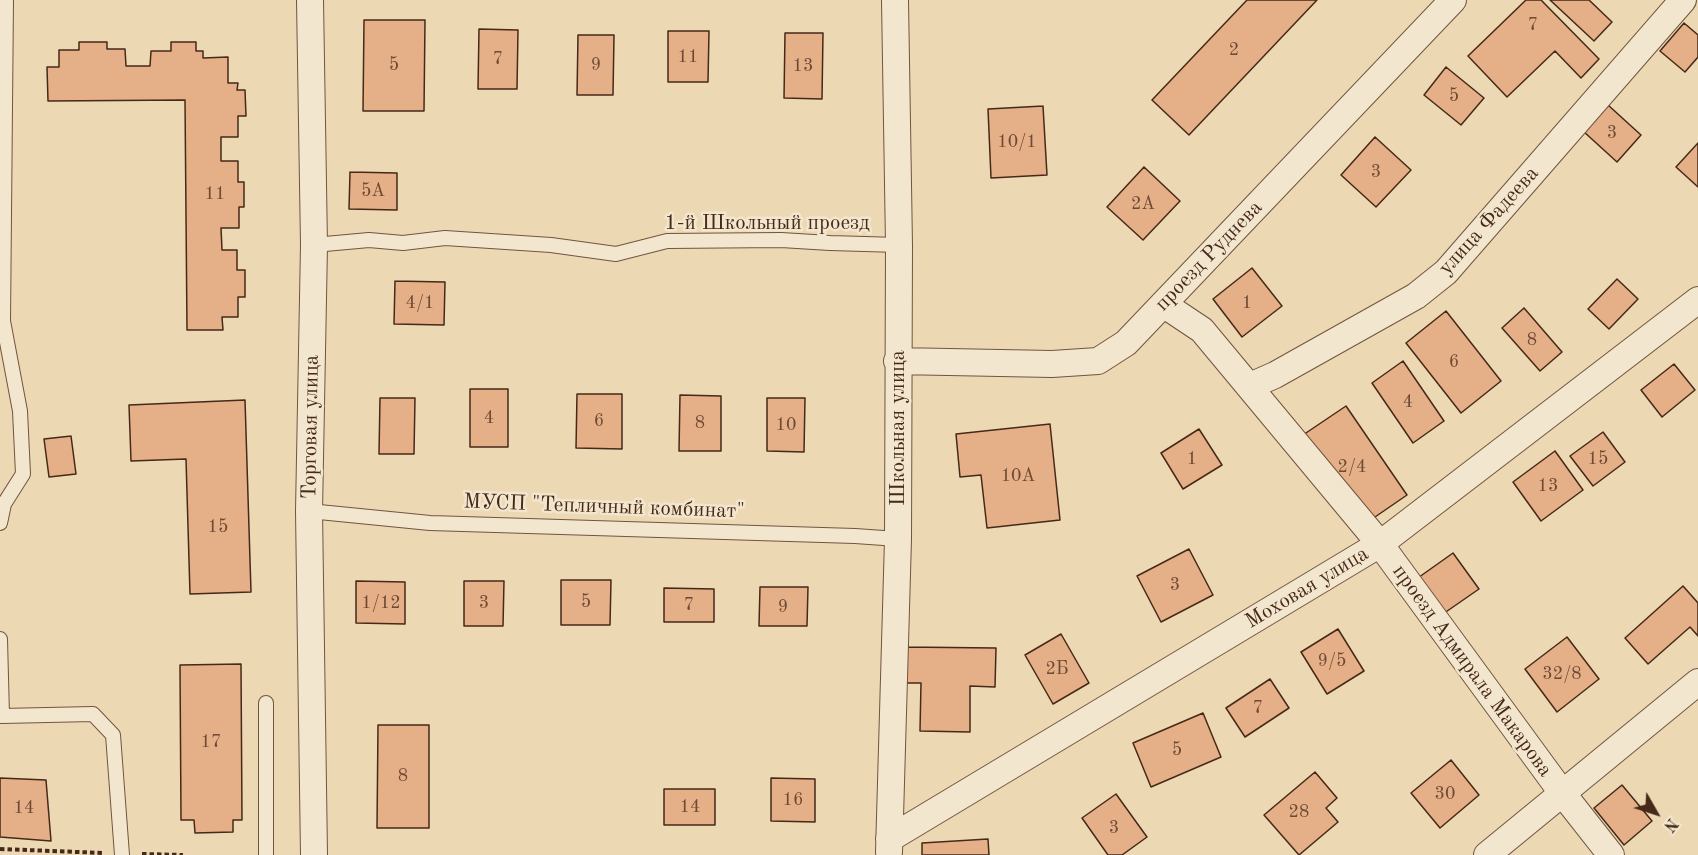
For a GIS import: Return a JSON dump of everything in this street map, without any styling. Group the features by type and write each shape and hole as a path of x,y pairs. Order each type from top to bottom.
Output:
{"street":[{"name":"Торговая улица","path":"309,0 314,245 309,512 314,855"},
{"name":"Школьная улица","path":"889,847 898,539 899,245 895,0"},
{"name":"проезд Руднева","path":"897,361 1052,364 1098,362 1126,343 1453,0"},
{"name":"улица Фадеева","path":"1250,386 1275,375 1416,296 1446,272 1683,0"},
{"name":"Моховая улица","path":"889,847 1380,544 1698,300"},
{"name":"проезд Адмирала Макарова","path":"1162,304 1202,330 1380,544 1563,794 1611,855"},
{"path":"1487,855 1698,682"}],"lane":[{"path":"0,523 4,504 23,474 20,411 3,321 6,0"},
{"name":"1-й Школьный проезд","path":"314,245 369,240 403,243 445,237 551,245 616,254 667,241 781,240 899,245"},
{"name":"МУСП \"Тепличный комбинат\"","path":"309,512 430,523 898,539"},
{"path":"0,639 2,716 93,714 113,735 122,854"},
{"path":"266,703 266,855"}],"path":[{"path":"0,849 183,855"}],"building":[{"path":"1247,0 1317,0 1189,135 1152,100"},
{"path":"1526,0 1541,0 1599,59 1581,78 1555,51 1507,97 1468,56"},
{"path":"1550,0 1589,0 1612,22 1594,41"},
{"path":"364,20 425,20 424,111 363,111"},
{"path":"1684,23 1698,35 1698,57 1685,72 1660,51"},
{"path":"479,29 518,30 517,89 478,89"},
{"path":"668,31 709,31 708,82 668,82"},
{"path":"785,33 823,33 822,99 784,98"},
{"path":"578,35 614,35 613,95 577,95"},
{"path":"79,42 107,42 107,49 125,49 126,66 150,66 151,51 171,51 171,42 196,42 196,51 203,51 203,58 228,57 228,83 238,83 237,90 245,90 246,116 238,116 238,137 221,137 221,161 238,161 238,182 244,182 244,207 239,207 239,228 221,228 222,250 237,250 237,270 245,270 245,297 238,297 238,317 222,317 223,330 187,330 185,100 48,101 47,67 59,67 59,50 79,50"},
{"path":"1446,67 1484,98 1461,125 1424,95"},
{"path":"1608,105 1641,135 1617,162 1583,131"},
{"path":"1043,106 1047,175 991,178 988,109"},
{"path":"1375,137 1411,170 1376,207 1341,175"},
{"path":"1698,143 1698,187 1676,167"},
{"path":"1144,167 1180,201 1143,240 1107,207"},
{"path":"350,172 397,173 397,210 349,209"},
{"path":"1252,268 1282,306 1242,337 1213,299"},
{"path":"1617,279 1638,299 1609,329 1588,309"},
{"path":"395,281 445,282 444,325 394,324"},
{"path":"1524,308 1562,352 1540,371 1502,328"},
{"path":"1446,311 1501,381 1461,413 1406,343"},
{"path":"1403,361 1444,421 1413,443 1372,383"},
{"path":"1674,364 1695,390 1662,417 1641,390"},
{"path":"470,389 508,389 508,447 470,447"},
{"path":"577,394 622,394 622,449 576,448"},
{"path":"680,395 721,396 721,451 679,451"},
{"path":"380,398 415,398 414,454 379,454"},
{"path":"767,398 805,398 804,452 767,451"},
{"path":"245,400 251,592 190,594 186,459 131,461 129,405"},
{"path":"1346,406 1407,495 1359,528 1297,439"},
{"path":"1050,424 1060,520 987,528 981,475 960,477 956,434"},
{"path":"1199,429 1222,465 1183,489 1161,453"},
{"path":"1603,432 1625,462 1593,486 1570,456"},
{"path":"71,436 76,474 49,477 44,439"},
{"path":"1555,451 1583,490 1541,521 1513,482"},
{"path":"1189,549 1213,595 1161,622 1137,576"},
{"path":"1453,553 1479,589 1440,616 1415,580"},
{"path":"561,580 611,580 610,625 561,625"},
{"path":"356,581 405,582 405,624 356,623"},
{"path":"464,581 504,581 503,626 464,626"},
{"path":"1683,586 1698,603 1698,636 1690,627 1648,664 1625,638"},
{"path":"760,587 808,587 807,626 759,626"},
{"path":"664,588 714,589 714,622 664,622"},
{"path":"1338,629 1364,671 1327,694 1301,652"},
{"path":"1061,634 1089,683 1053,704 1025,655"},
{"path":"1567,637 1599,679 1557,712 1525,669"},
{"path":"904,647 996,648 995,687 970,686 970,732 920,731 921,683 903,683"},
{"path":"241,664 242,820 233,820 233,832 195,833 194,820 181,820 180,665"},
{"path":"1270,679 1289,708 1245,737 1226,708"},
{"path":"1203,713 1221,757 1151,787 1133,743"},
{"path":"378,725 429,725 429,828 377,828"},
{"path":"1451,760 1479,795 1440,828 1411,793"},
{"path":"1315,772 1337,798 1326,808 1338,822 1299,855 1264,815"},
{"path":"0,778 46,780 51,841 0,837"},
{"path":"771,778 815,779 815,822 771,821"},
{"path":"1622,785 1652,821 1624,845 1594,808"},
{"path":"664,789 715,789 715,825 664,825"},
{"path":"1116,794 1147,837 1122,855 1108,855 1082,818"},
{"path":"988,839 989,855 922,855 922,843"}]}
